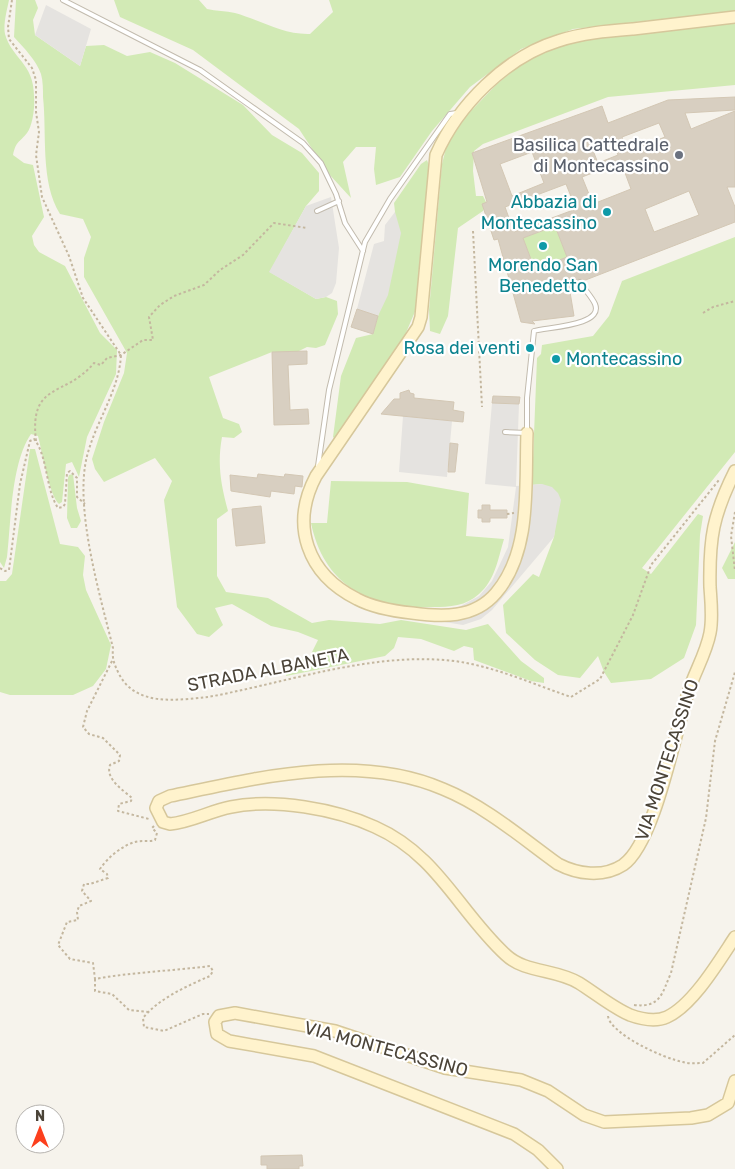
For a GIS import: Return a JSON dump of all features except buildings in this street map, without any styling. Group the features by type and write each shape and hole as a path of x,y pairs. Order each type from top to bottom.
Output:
{"street":[{"path":"527,433 524,515 519,543 512,566 496,594 468,613 438,616 389,610 357,600 331,582 310,553 303,526 305,503 316,476 418,327 421,317 435,163 442,143 474,97 518,58 556,41 582,34 735,17"},
{"name":"VIA MONTECASSINO","path":"155,817 159,801 170,796 278,775 355,770 417,779 444,789 466,800 571,871 586,873 606,872 622,865 640,844 651,818 688,692 710,632 711,538 714,520 733,475"},
{"path":"155,817 163,822 178,823 228,807 265,804 316,809 356,818 394,836 428,862 507,956 526,967 569,977 626,1013 644,1019 657,1020 667,1018 678,1010 713,969 735,937"},
{"name":"VIA MONTECASSINO","path":"557,1169 538,1150 514,1134 314,1056 222,1039 215,1028 215,1022 219,1016 235,1013 335,1031 445,1068 536,1084 584,1115 604,1122 667,1121 708,1115 728,1103 735,1081"}],"lane":[{"path":"63,0 200,70 303,143 321,163 339,201 345,223 363,251"},
{"path":"316,476 329,390 365,242 390,199 450,114 462,113"},
{"path":"317,211 339,201"},
{"path":"505,432 527,433 527,398 534,331 580,323 593,316 596,305 580,282"}],"path":[{"path":"12,0 8,27 9,39 32,68 36,80 38,132 36,155 42,197 70,256 83,298 120,354"},
{"path":"543,208 571,198"},
{"path":"85,504 78,497 76,474 70,470 67,473 65,504 63,508 58,508 48,485 36,441 34,421 45,395 84,375 94,363 101,365 107,358 120,354 143,340 153,340 149,318 160,305 174,296 204,285 220,270 243,254 274,223 287,227 295,225 307,228"},
{"path":"473,231 482,407"},
{"path":"703,313 712,307 735,301"},
{"name":"STRADA ALBANETA","path":"120,354 117,382 93,434 86,457 84,476 85,504 88,542 113,648 112,660 128,686 139,696 155,698 208,697 395,659 445,660 483,667 571,697 600,679 633,615 651,565 723,476 733,475"},
{"path":"0,568 5,572 9,570 28,445 33,439 36,441"},
{"path":"735,512 731,536 735,571"},
{"path":"112,660 87,711 83,728 89,734 102,738 120,755 119,761 110,765 108,771 112,779 132,798 132,801 119,804 118,811 148,819 155,817 156,824 152,828 157,833 156,840 137,841 128,845 100,869 107,874 108,878 84,884 82,891 91,901 79,906 77,912 78,920 68,922 58,945 70,959 93,963 95,991 112,994 129,1010 148,1012"},
{"path":"626,1013 626,1004 648,1006 654,1003 662,996 671,974 706,818 715,741 735,672"},
{"path":"95,979 117,974 134,975 210,966 212,970 210,976 186,985 148,1012 143,1018 144,1026 164,1031 204,1014 219,1016"},
{"path":"611,1013 607,1016 620,1033 639,1045 682,1062 703,1063 735,1036"}],"green space":[{"path":"0,0 9,0 5,21 5,34 12,50 27,68 33,85 34,105 31,125 14,150 13,155 24,163 33,165 44,217 32,236 34,245 39,252 65,266 100,333 117,350 116,374 87,437 79,477 72,462 66,464 62,502 59,504 52,492 38,436 31,434 24,446 13,493 7,557 4,568 0,562"},
{"path":"16,0 35,0 38,8 33,20 35,35 80,66 86,46 104,45 127,56 150,52 175,63 243,105 272,135 302,153 319,173 319,191 306,206 270,272 316,299 326,297 337,301 338,314 325,345 316,348 307,347 297,352 272,352 209,377 223,418 239,424 242,432 234,438 222,437 220,456 223,492 228,511 217,519 217,576 226,592 268,598 312,623 329,620 380,624 401,620 466,630 488,624 521,661 544,678 544,683 531,681 474,660 473,648 464,646 454,651 421,639 398,637 394,648 385,656 286,676 287,666 310,656 318,640 298,632 271,626 232,604 215,608 223,625 209,637 197,634 177,607 164,500 172,481 155,458 104,482 95,469 92,459 104,422 124,373 127,353 84,277 84,258 91,237 83,219 60,214 49,187 42,77 33,59 14,37"},
{"path":"114,0 199,0 207,9 235,13 300,34 310,34 333,12 329,0 735,0 735,11 573,29 521,49 470,87 432,131 400,177 376,185 374,169 376,147 356,147 343,162 351,198 328,173 299,129 193,50 120,17"},
{"path":"735,22 735,85 608,97 483,144 474,151 473,171 476,196 483,196 486,202 483,211 458,228 448,316 440,334 430,331 429,310 442,164 447,144 468,114 497,84 532,55 586,37"},
{"path":"427,160 430,168 417,307 405,335 336,440 333,437 341,376 356,338 373,334 378,316 395,212 394,203 421,164"},
{"path":"555,226 567,257 535,270 523,238"},
{"path":"735,237 735,452 642,568 651,574 698,514 703,516 700,535 696,625 684,658 651,679 611,683 604,672 598,656 580,678 558,675 535,660 506,633 503,605 533,574 539,577 554,537 556,519 542,484 532,485 537,358 541,354 542,345 593,336 609,316 622,281"},
{"path":"30,449 35,449 60,544 78,547 85,556 83,575 86,590 111,645 106,669 93,686 73,695 10,695 0,692 0,581 6,581 12,574"},
{"path":"73,474 77,508 81,521 77,528 71,528 67,518 68,478 69,475"},
{"path":"331,481 407,482 469,493 466,536 504,539 489,582 479,594 469,601 446,607 410,607 390,604 354,590 339,578 327,563 317,545 311,523 327,523"},
{"path":"735,542 735,579 728,579 722,568"}],"shaded area":[{"path":"46,5 91,29 80,66 35,35"},
{"path":"331,197 339,248 336,283 332,293 326,297 316,299 269,272 306,206"},
{"path":"395,212 401,233 388,295 378,316 357,309 374,244 384,241 385,225"},
{"path":"492,403 519,404 516,486 542,484 552,487 558,493 561,500 554,537 492,610 481,619 463,625 438,621 438,610 459,607 479,596 492,581 508,547 516,487 485,484"},
{"path":"403,416 452,421 447,477 399,472"}],"place":[{"name":"Basilica Cattedrale di Montecassino","path":"679,155"},
{"name":"Abbazia di Montecassino","path":"607,212"},
{"name":"Morendo San Benedetto","path":"543,246"},
{"name":"Rosa dei venti","path":"530,348"},
{"name":"Montecassino","path":"556,359"}]}
